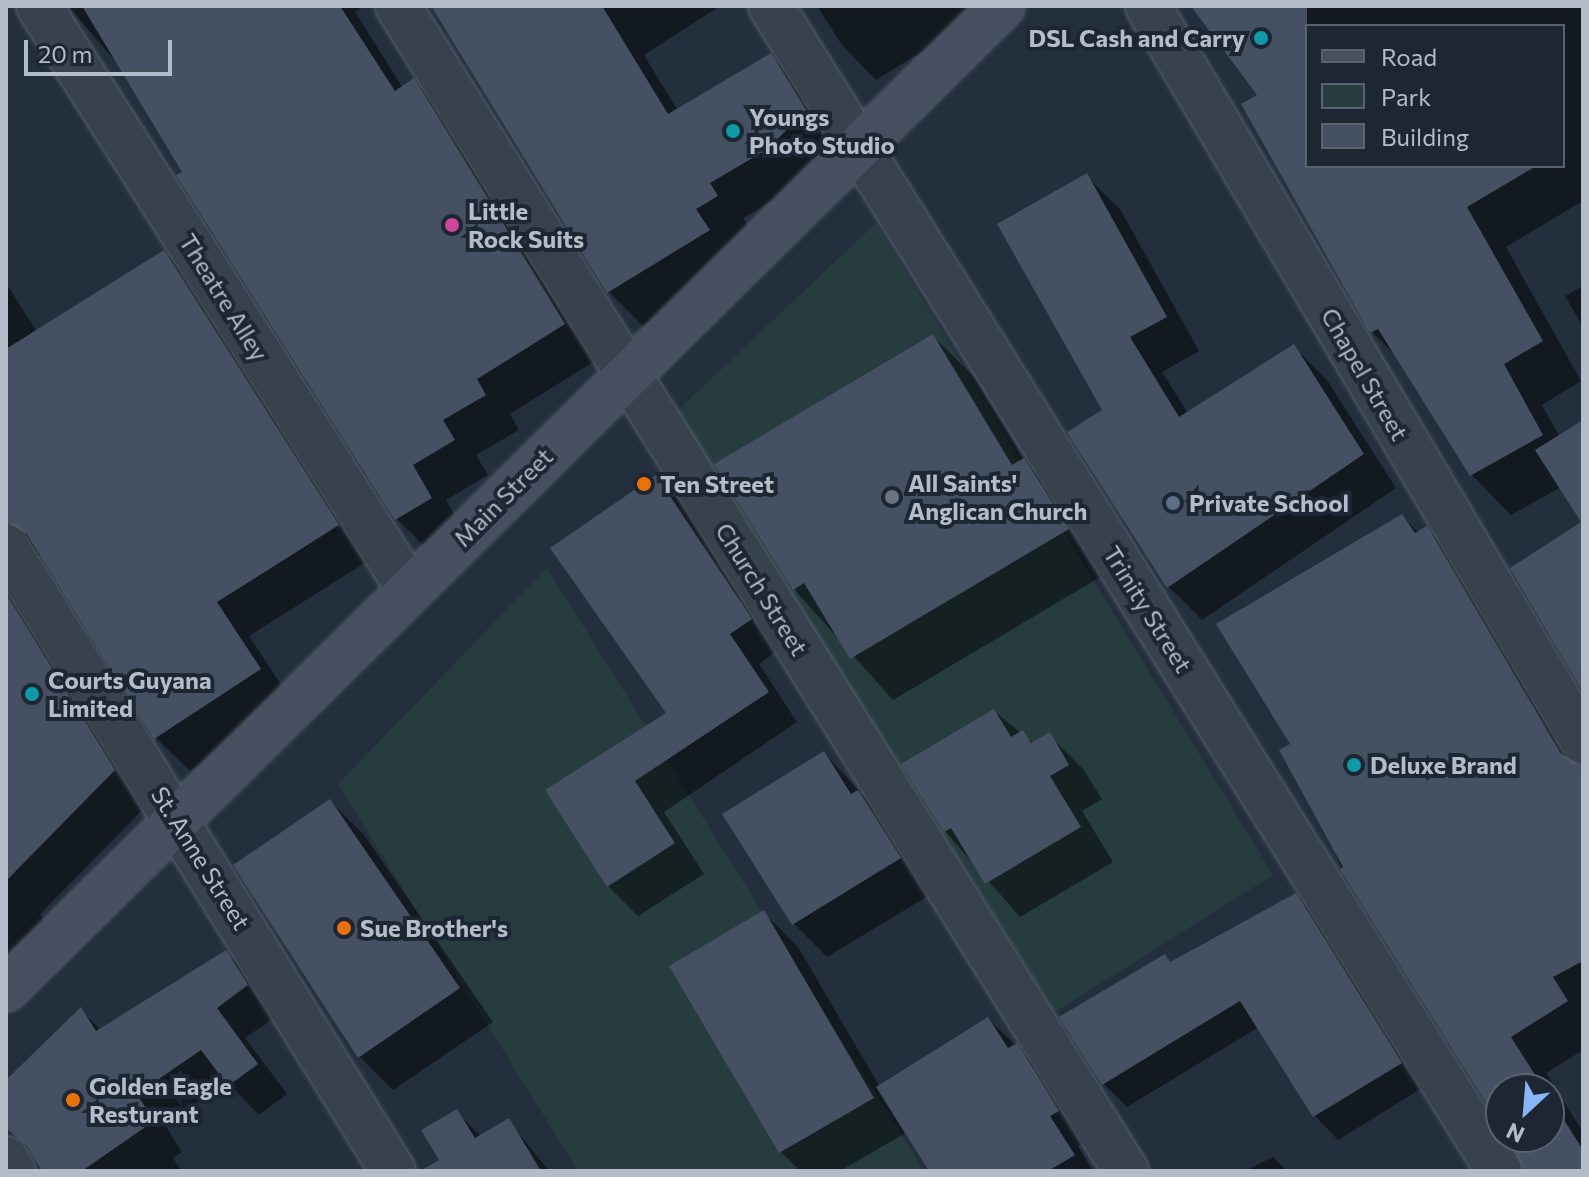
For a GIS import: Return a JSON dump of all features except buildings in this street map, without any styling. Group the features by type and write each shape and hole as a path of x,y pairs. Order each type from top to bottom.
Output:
{"street":[{"name":"Theatre Alley","path":"39,6 409,589"},
{"name":"Church Street","path":"398,6 1126,1171"},
{"name":"Trinity Street","path":"771,6 1499,1171"},
{"name":"Main Street","path":"6,989 1002,6"},
{"name":"Chapel Street","path":"1148,6 1583,741"},
{"name":"St. Anne Street","path":"6,547 177,818 393,1171"},
{"path":"6,1159 13,1171"}],"green space":[{"path":"876,223 1273,875 1055,1012 676,412","holes":["933,334 1055,537 850,659 728,457"]},
{"path":"547,568 924,1171 578,1171 338,784"}],"place":[{"name":"DSL Cash and Carry","path":"1261,38"},
{"name":"Youngs Photo Studio","path":"733,131"},
{"name":"Little Rock Suits","path":"452,225"},
{"name":"Ten Street","path":"644,484"},
{"name":"All Saints' Anglican Church","path":"892,497"},
{"name":"Private School","path":"1173,503"},
{"name":"Courts Guyana Limited","path":"32,694"},
{"name":"Deluxe Brand","path":"1354,765"},
{"name":"Sue Brother's","path":"344,928"},
{"name":"Golden Eagle Resturant","path":"73,1100"}]}
